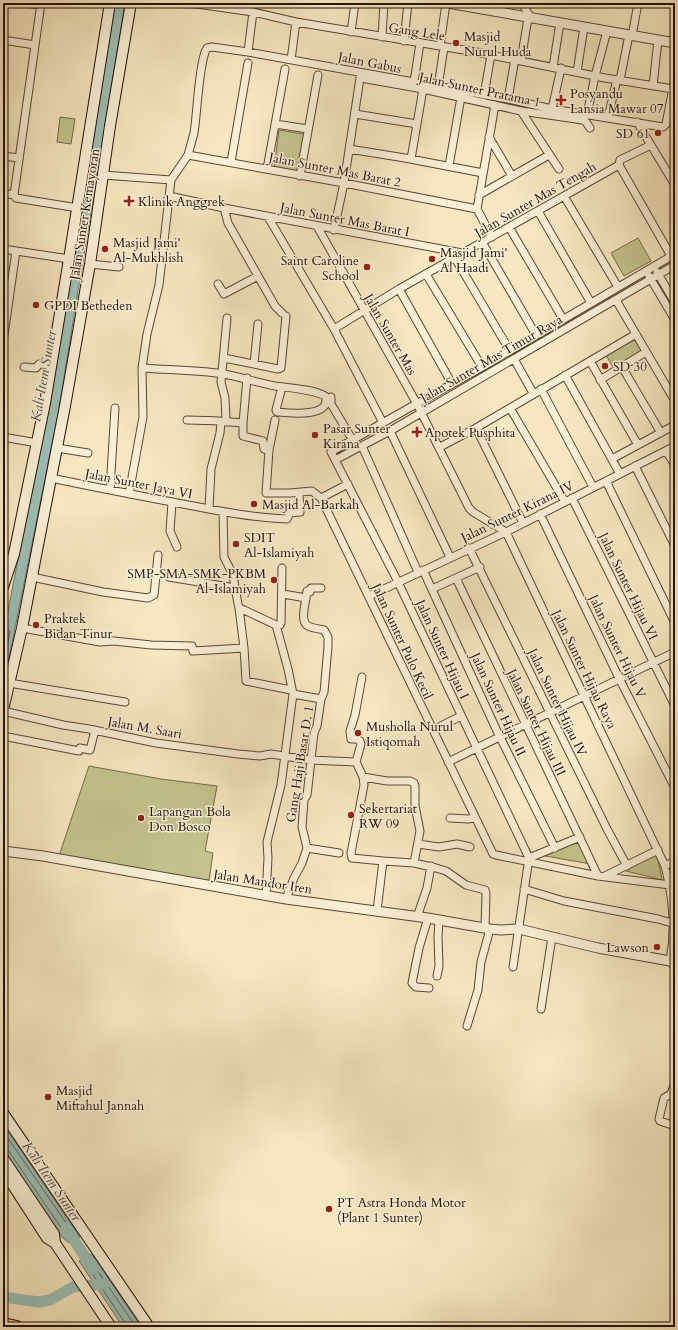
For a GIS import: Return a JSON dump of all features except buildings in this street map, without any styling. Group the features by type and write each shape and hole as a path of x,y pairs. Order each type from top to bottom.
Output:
{"highway":[{"path":"3,1324 16,1327"}],"main road":[{"name":"Jalan Sunter Kemayoran","path":"3,587 14,554 45,403 78,208 110,3"},
{"name":"Jalan Sunter Kemayoran","path":"3,711 22,628 57,448 90,264 130,3"},
{"path":"3,1114 149,1327"},
{"path":"3,1158 54,1234 55,1243"},
{"path":"3,1170 47,1238 55,1243 111,1327"}],"street":[{"path":"14,195 41,4 24,3"},
{"name":"Gang Lele","path":"157,3 234,6 296,22 562,68 595,76 653,86 674,92"},
{"path":"351,32 355,3"},
{"path":"382,37 384,3"},
{"path":"404,41 408,3"},
{"path":"438,87 447,3 675,43"},
{"path":"508,99 530,18 522,3"},
{"path":"608,118 631,35 638,3"},
{"path":"248,52 253,12"},
{"path":"291,60 296,22"},
{"path":"553,67 560,23"},
{"path":"577,72 584,27"},
{"path":"587,114 607,31"},
{"path":"3,40 35,44"},
{"path":"653,86 658,40"},
{"path":"414,82 420,43"},
{"name":"Jalan Gabus","path":"171,180 188,155 194,133 201,70 205,52 207,48 212,47 248,52 508,99 552,109 663,127 665,126 670,108"},
{"path":"484,95 491,55"},
{"path":"231,162 248,63"},
{"path":"552,109 562,68"},
{"path":"267,169 285,70"},
{"path":"300,176 318,75"},
{"name":"Jalan Sunter Pratama 1","path":"355,114 361,78 423,89 521,111 583,120 590,128"},
{"path":"675,78 674,92 670,108 675,114"},
{"path":"411,159 423,89"},
{"path":"450,166 461,97"},
{"path":"492,237 477,209 495,105"},
{"path":"521,111 559,169"},
{"path":"334,230 344,183 355,114 417,124"},
{"path":"637,122 675,185"},
{"path":"275,124 308,129"},
{"path":"489,137 512,176"},
{"name":"Jalan Sunter Mas Tengah","path":"334,329 399,289 619,165 620,160 651,145"},
{"path":"349,150 411,159 483,173"},
{"name":"Jalan Sunter Mas Barat 2","path":"188,155 477,209"},
{"path":"479,195 549,155"},
{"path":"3,156 19,158"},
{"path":"619,165 673,255"},
{"path":"103,174 171,180 159,285 147,334 142,368 142,421 129,494"},
{"path":"3,193 14,195 16,198 78,208"},
{"name":"Jalan Sunter Mas Barat I","path":"169,196 334,230 462,253"},
{"path":"564,196 618,287"},
{"path":"224,208 228,223 278,310 284,315 281,368 278,369 224,358"},
{"path":"538,210 591,302"},
{"path":"268,217 334,329 383,423"},
{"name":"Jalan Sunter Mas","path":"317,226 422,412"},
{"path":"509,227 563,319"},
{"path":"482,242 536,335"},
{"path":"3,249 69,259"},
{"path":"3,342 7,294 16,251"},
{"name":"Jalan Sunter Mas Timur Raya","path":"331,452 510,351 673,255"},
{"path":"455,258 510,351"},
{"path":"90,264 119,267"},
{"name":"Jalan Sunter Mas Timur Raya","path":"335,460 390,431 675,265"},
{"path":"653,266 675,303"},
{"path":"646,271 675,320"},
{"path":"426,274 482,367"},
{"path":"218,284 223,294 258,276"},
{"path":"399,289 452,384"},
{"path":"616,300 675,401"},
{"path":"209,509 211,469 223,421 226,402 221,382 227,318"},
{"path":"254,364 258,324"},
{"path":"440,448 636,334"},
{"path":"600,380 646,352"},
{"path":"514,359 533,393"},
{"path":"590,361 638,445"},
{"path":"24,367 36,368 39,364 51,365"},
{"path":"622,367 661,433"},
{"path":"142,368 222,374 321,394 329,399 352,439"},
{"path":"565,375 620,474"},
{"path":"247,378 243,423 244,436 263,441 264,449 269,450"},
{"path":"282,387 276,410 277,412 313,412 325,406 329,399"},
{"path":"541,389 593,487"},
{"path":"110,490 116,408"},
{"path":"510,408 565,502"},
{"path":"422,412 469,508 507,534"},
{"path":"187,420 243,423"},
{"path":"275,420 269,450 266,493 300,493 312,491 320,498 348,484"},
{"path":"612,459 675,425"},
{"path":"476,428 523,523"},
{"path":"390,431 450,557"},
{"path":"3,437 37,443"},
{"name":"Jalan Sunter Hijau II","path":"362,446 421,571 432,589 500,737 555,848"},
{"name":"Jalan Sunter Kirana IV","path":"369,596 469,548 507,534 540,514 675,446"},
{"path":"57,448 88,453"},
{"path":"666,451 675,465"},
{"name":"Jalan Sunter Hijau I","path":"331,452 398,582 529,861"},
{"path":"636,466 675,546"},
{"name":"Jalan Sunter Jaya VI","path":"51,478 172,503 222,512 277,519 287,519 290,513 301,512 300,493"},
{"path":"606,481 675,623"},
{"name":"Jalan Sunter Pulo Kecil","path":"320,498 369,596 493,854 602,876 670,885"},
{"name":"Jalan Sunter Hijau VI","path":"572,498 675,706"},
{"path":"172,503 170,531 177,547"},
{"path":"222,512 224,554 233,575 239,608 246,681 321,699"},
{"name":"Jalan Sunter Hijau V","path":"540,514 675,788"},
{"name":"Jalan Sunter Hijau Raya","path":"507,534 665,866 670,885 674,924 673,963"},
{"name":"Jalan Sunter Hijau IV","path":"469,548 480,567 604,822 627,866"},
{"path":"32,577 102,592 148,598 154,595 158,555"},
{"path":"432,589 480,567"},
{"path":"239,608 276,625 280,625 283,594 281,588 282,568"},
{"path":"169,577 235,588"},
{"name":"Jalan Sunter Hijau III","path":"456,578 525,725 580,837 602,876"},
{"path":"283,594 306,598 307,591 310,592 311,588 320,588"},
{"name":"Gang Haji Basar D. 1","path":"306,598 304,621 308,626 325,631 328,639 324,692 321,699 317,726 314,733 307,795 304,802 302,827 307,848"},
{"path":"266,896 268,858 267,842 278,802 292,692 288,670 276,625"},
{"path":"22,628 100,642 114,641 151,645 192,646 193,651 244,648"},
{"path":"448,762 675,652"},
{"path":"362,677 355,715 350,731 351,739 357,739 361,744 356,762 363,777 363,790 351,853 352,858 414,863 431,866 446,871 466,885 486,892 487,928 478,990 467,1026"},
{"path":"9,683 125,702"},
{"name":"Jalan M. Saari","path":"3,711 63,725 156,743 238,754 260,756 271,754 310,760 356,762"},
{"path":"433,730 461,716"},
{"path":"3,736 79,751 80,748 90,750 95,730"},
{"path":"363,777 386,781 410,781 414,783 414,806 420,831 414,863"},
{"path":"450,818 475,818"},
{"path":"513,967 529,861 580,837"},
{"path":"418,844 439,847 457,844 470,847"},
{"path":"286,899 294,878 302,865 307,848 339,853"},
{"path":"602,876 627,866 658,850"},
{"name":"Jalan Mandor Iren","path":"3,851 58,859 266,896 428,918 501,930 519,929 598,948 673,963"},
{"path":"377,912 383,861"},
{"path":"665,866 675,861"},
{"path":"417,917 427,888 431,866"},
{"path":"524,889 564,901 658,919 674,924"},
{"path":"428,918 419,948 412,983 416,987 429,988"},
{"path":"437,976 439,966 439,920"},
{"path":"541,1009 552,937"},
{"path":"675,1082 671,1094 664,1098 659,1119 660,1121 675,1126"}],"green space":[{"path":"60,117 75,119 71,144 57,142"},
{"path":"279,130 304,134 299,173 274,169"},
{"path":"638,238 651,261 624,276 611,253"},
{"path":"637,338 644,351 613,367 606,355"},
{"name":"Lapangan Bola Don Bosco","path":"89,766 161,779 217,786 205,851 213,853 209,881 59,856"},
{"path":"579,840 591,864 545,856"},
{"path":"657,853 662,880 622,870"}],"water":[{"path":"115,3 125,3 58,414 3,688 3,636 47,412"},
{"path":"3,1124 80,1237 69,1243 62,1237 3,1149"},
{"path":"92,1254 141,1327 123,1327 79,1261"}],"waterway":[{"name":"Kali Item Sunter","path":"66,1228 93,1269"},
{"path":"3,1297 39,1302 50,1300 73,1287 104,1284"}],"place":[{"name":"Masjid Nurul Huda","path":"456,43"},
{"name":"Posyandu Lansia Mawar 07","path":"561,100"},
{"name":"SD 61","path":"658,133"},
{"name":"Klinik Anggrek","path":"129,201"},
{"name":"Masjid Jami' Al-Mukhlish","path":"105,249"},
{"name":"Masjid Jami' Al Haadi","path":"432,259"},
{"name":"Saint Caroline School","path":"367,267"},
{"name":"GPDI Betheden","path":"36,305"},
{"name":"SD 30","path":"605,366"},
{"name":"Apotek Pusphita","path":"417,432"},
{"name":"Pasar Sunter Kirana","path":"315,435"},
{"name":"Masjid Al-Barkah","path":"254,504"},
{"name":"SDIT Al-Islamiyah","path":"236,544"},
{"name":"SMP-SMA-SMK-PKBM Al-Islamiyah","path":"274,580"},
{"name":"Praktek Bidan Tinur","path":"36,625"},
{"name":"Musholla Nurul Istiqomah","path":"358,733"},
{"name":"Sekertariat RW 09","path":"351,815"},
{"name":"Lapangan Bola Don Bosco","path":"141,818"},
{"name":"Lawson","path":"657,947"},
{"name":"Masjid Miftahul Jannah","path":"48,1097"},
{"name":"PT Astra Honda Motor (Plant 1 Sunter)","path":"329,1209"}]}
